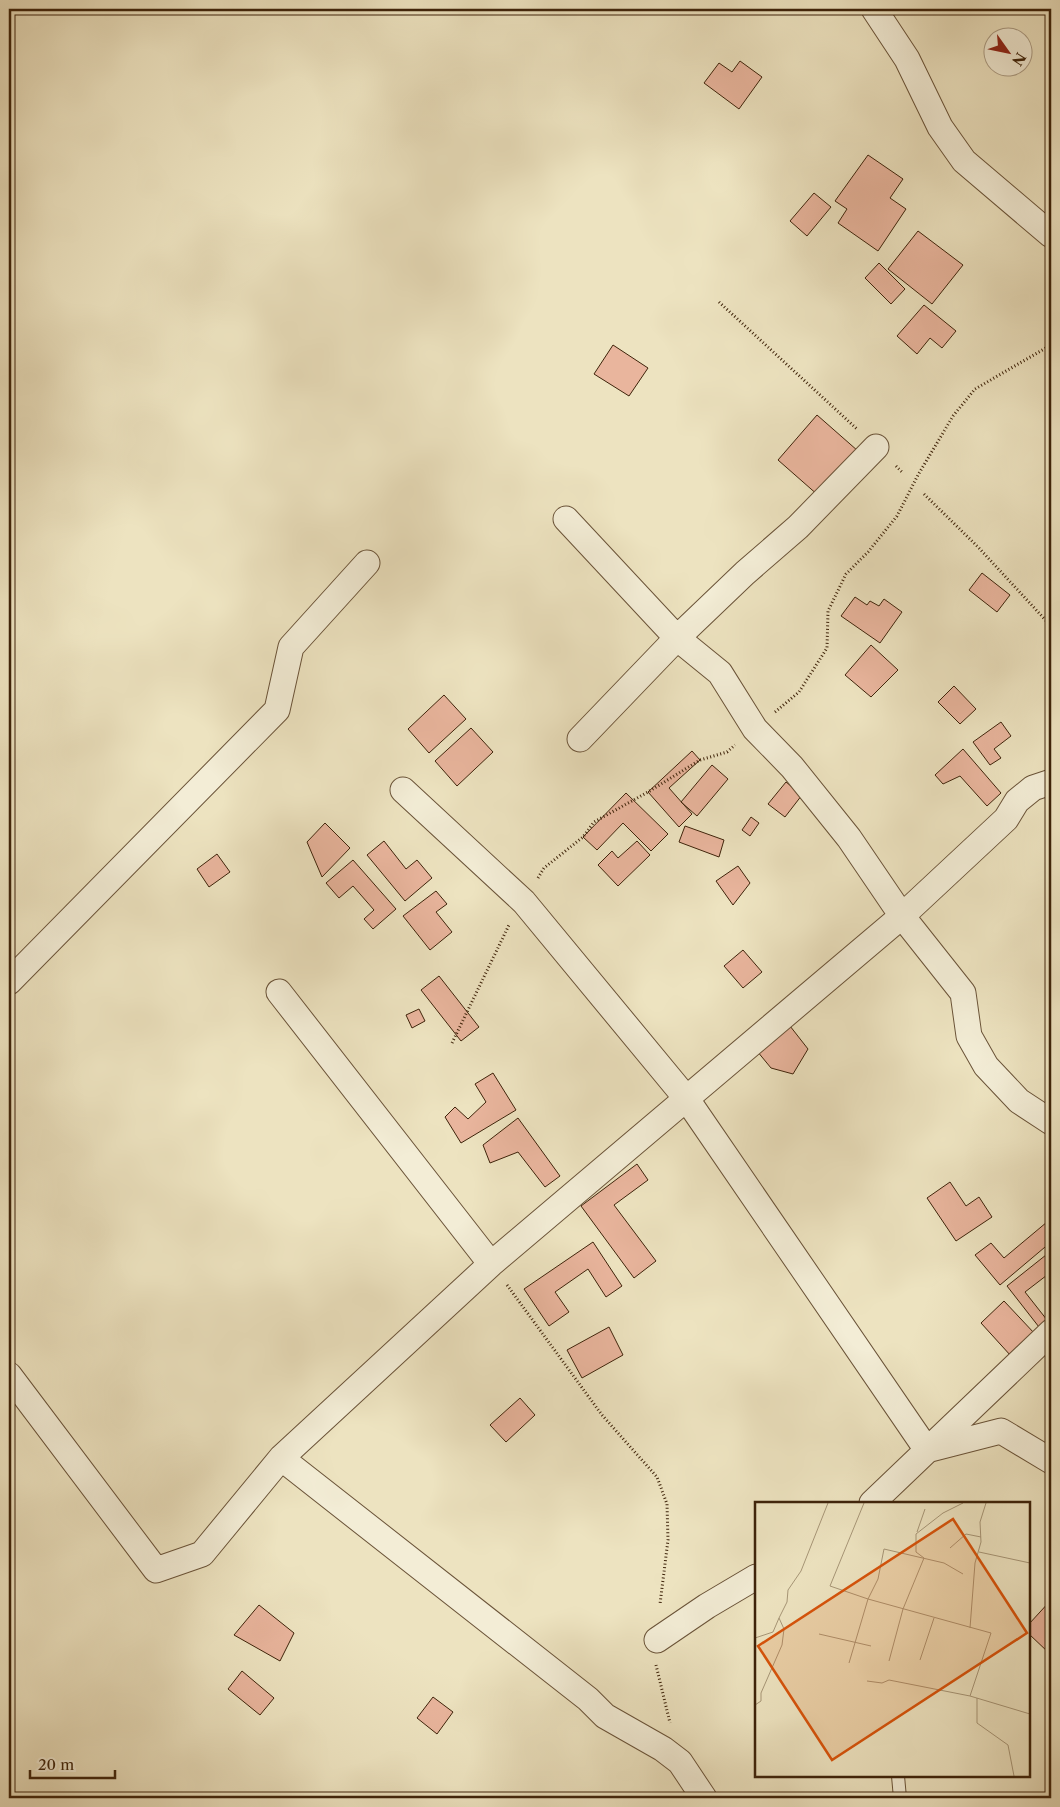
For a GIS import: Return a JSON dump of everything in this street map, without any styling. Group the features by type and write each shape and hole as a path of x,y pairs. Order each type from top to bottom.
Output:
{"street":[{"path":"874,9 907,59 940,127 964,161 1051,235"},
{"path":"580,739 677,638 745,573 798,526 876,446"},
{"path":"566,519 677,638 720,673 755,729 792,767 849,838 902,916 963,993 969,1036 986,1066 1019,1100 1051,1122"},
{"path":"9,982 277,710 291,647 367,563"},
{"path":"9,1375 156,1570 202,1554 280,1458 491,1264 902,916 1006,818 1017,801 1033,788 1051,782"},
{"path":"403,790 524,902 686,1098 927,1450"},
{"path":"278,992 491,1264"},
{"path":"873,1502 1051,1332"},
{"path":"927,1450 1001,1430 1051,1461"},
{"path":"280,1458 588,1699 605,1716 662,1749 680,1762 704,1798"},
{"path":"657,1640 706,1606 755,1578"}],"lane":[{"path":"898,1777 900,1798"}],"path":[{"path":"719,302 903,473"},
{"path":"924,494 978,547 1051,626"},
{"path":"491,1264 602,1415 657,1477 667,1504 668,1540 656,1661 680,1762"}],"building":[{"path":"740,61 762,77 739,109 704,83 719,63 732,72"},
{"path":"868,155 903,179 890,198 906,209 878,251 838,223 847,209 835,201"},
{"path":"814,193 831,207 807,236 790,221"},
{"path":"918,231 963,265 932,304 888,269"},
{"path":"879,263 905,289 891,304 865,278"},
{"path":"924,305 956,331 942,348 930,338 917,354 897,336"},
{"path":"613,345 648,368 629,396 594,374"},
{"path":"817,415 858,451 819,496 778,460"},
{"path":"982,573 1010,595 997,612 969,590"},
{"path":"855,597 867,605 870,601 879,606 884,599 902,612 880,643 841,616"},
{"path":"871,645 898,670 871,697 845,675"},
{"path":"954,686 976,709 960,724 938,702"},
{"path":"444,695 466,719 429,753 408,729"},
{"path":"1001,722 1011,736 994,749 1001,758 990,765 973,742"},
{"path":"471,728 493,752 457,786 435,761"},
{"path":"963,749 1001,793 987,806 960,776 943,784 935,775"},
{"path":"692,751 700,760 669,788 692,814 679,827 648,792"},
{"path":"712,765 728,779 697,816 681,802"},
{"path":"786,782 802,795 785,817 768,804"},
{"path":"626,793 668,834 651,851 623,823 597,850 583,837"},
{"path":"751,817 759,823 750,836 742,830"},
{"path":"325,823 350,848 322,877 307,842"},
{"path":"685,826 724,840 719,857 679,842"},
{"path":"384,841 406,869 417,860 432,878 405,901 367,855"},
{"path":"637,841 650,855 618,886 598,865 612,851 618,858"},
{"path":"217,854 230,872 209,887 197,869"},
{"path":"353,860 396,909 373,929 364,919 374,910 353,886 339,898 326,883"},
{"path":"738,866 750,883 733,905 716,881"},
{"path":"436,891 447,904 436,912 452,932 430,950 403,916"},
{"path":"743,950 762,972 743,988 724,966"},
{"path":"439,976 479,1027 461,1041 421,990"},
{"path":"419,1009 425,1021 412,1028 406,1015"},
{"path":"790,1026 808,1049 793,1074 771,1068 757,1051"},
{"path":"493,1073 516,1110 461,1143 445,1117 455,1107 468,1119 486,1102 475,1084"},
{"path":"518,1118 560,1176 545,1187 518,1152 490,1163 483,1145"},
{"path":"637,1164 648,1180 614,1205 656,1261 634,1278 581,1206"},
{"path":"950,1182 966,1206 979,1197 992,1217 956,1241 927,1198"},
{"path":"1047,1222 1051,1242 1000,1285 975,1255 991,1243 1004,1258"},
{"path":"593,1242 622,1286 606,1297 588,1269 555,1292 569,1312 549,1326 524,1289"},
{"path":"1051,1251 1051,1272 1025,1292 1051,1325 1046,1336 1007,1286"},
{"path":"1004,1301 1035,1334 1011,1356 981,1323"},
{"path":"1051,1307 1051,1317 1046,1312"},
{"path":"609,1327 623,1355 582,1378 567,1350"},
{"path":"520,1398 535,1415 506,1442 490,1425"},
{"path":"1051,1600 1051,1651 1049,1653 1030,1635 1030,1623"},
{"path":"259,1605 294,1633 280,1661 234,1635"},
{"path":"242,1671 274,1698 260,1715 228,1689"},
{"path":"433,1697 453,1712 437,1734 417,1718"}]}
